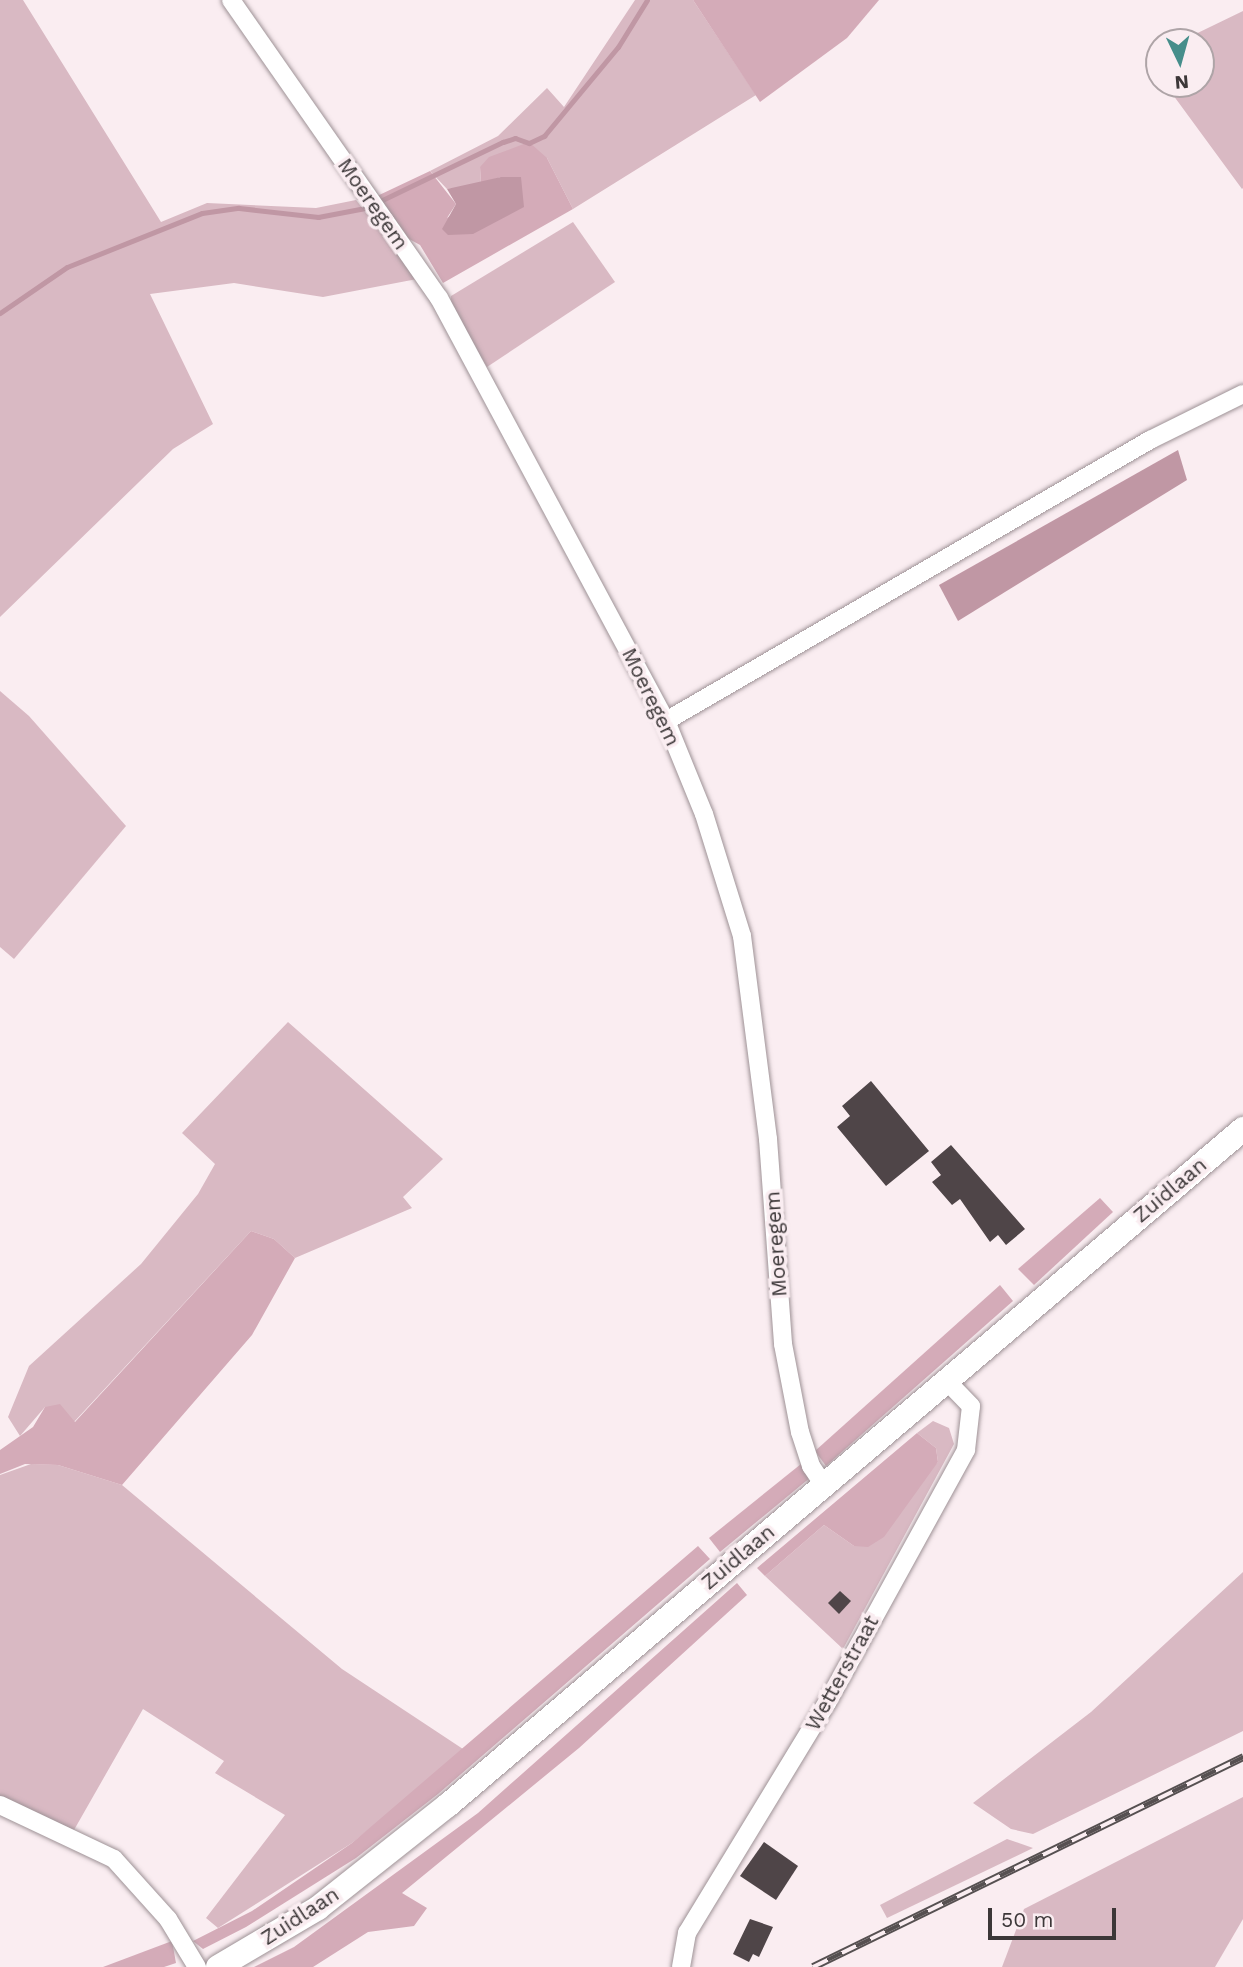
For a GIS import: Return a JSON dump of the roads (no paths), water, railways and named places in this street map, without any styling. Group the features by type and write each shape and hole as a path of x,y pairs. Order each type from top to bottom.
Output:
{"main road":[{"name":"Zuidlaan","path":"218,1967 318,1908 394,1848 1243,1129"}],"street":[{"name":"Moeregem","path":"231,0 439,298 666,721 704,814 742,936 768,1139 783,1345 800,1433 811,1466 824,1485"},
{"path":"666,721 1126,454 1243,394"},
{"name":"Wetterstraat","path":"681,1967 687,1933 827,1703 966,1450 971,1406 945,1379"},
{"path":"0,1805 114,1859 168,1919 197,1967"}],"waterway":[{"path":"376,203 503,142 515,138 529,143 544,136 618,47 647,0"},
{"path":"0,313 67,267 202,213 239,208 318,217 365,208"}],"railway":[{"path":"813,1967 1243,1757"}]}
